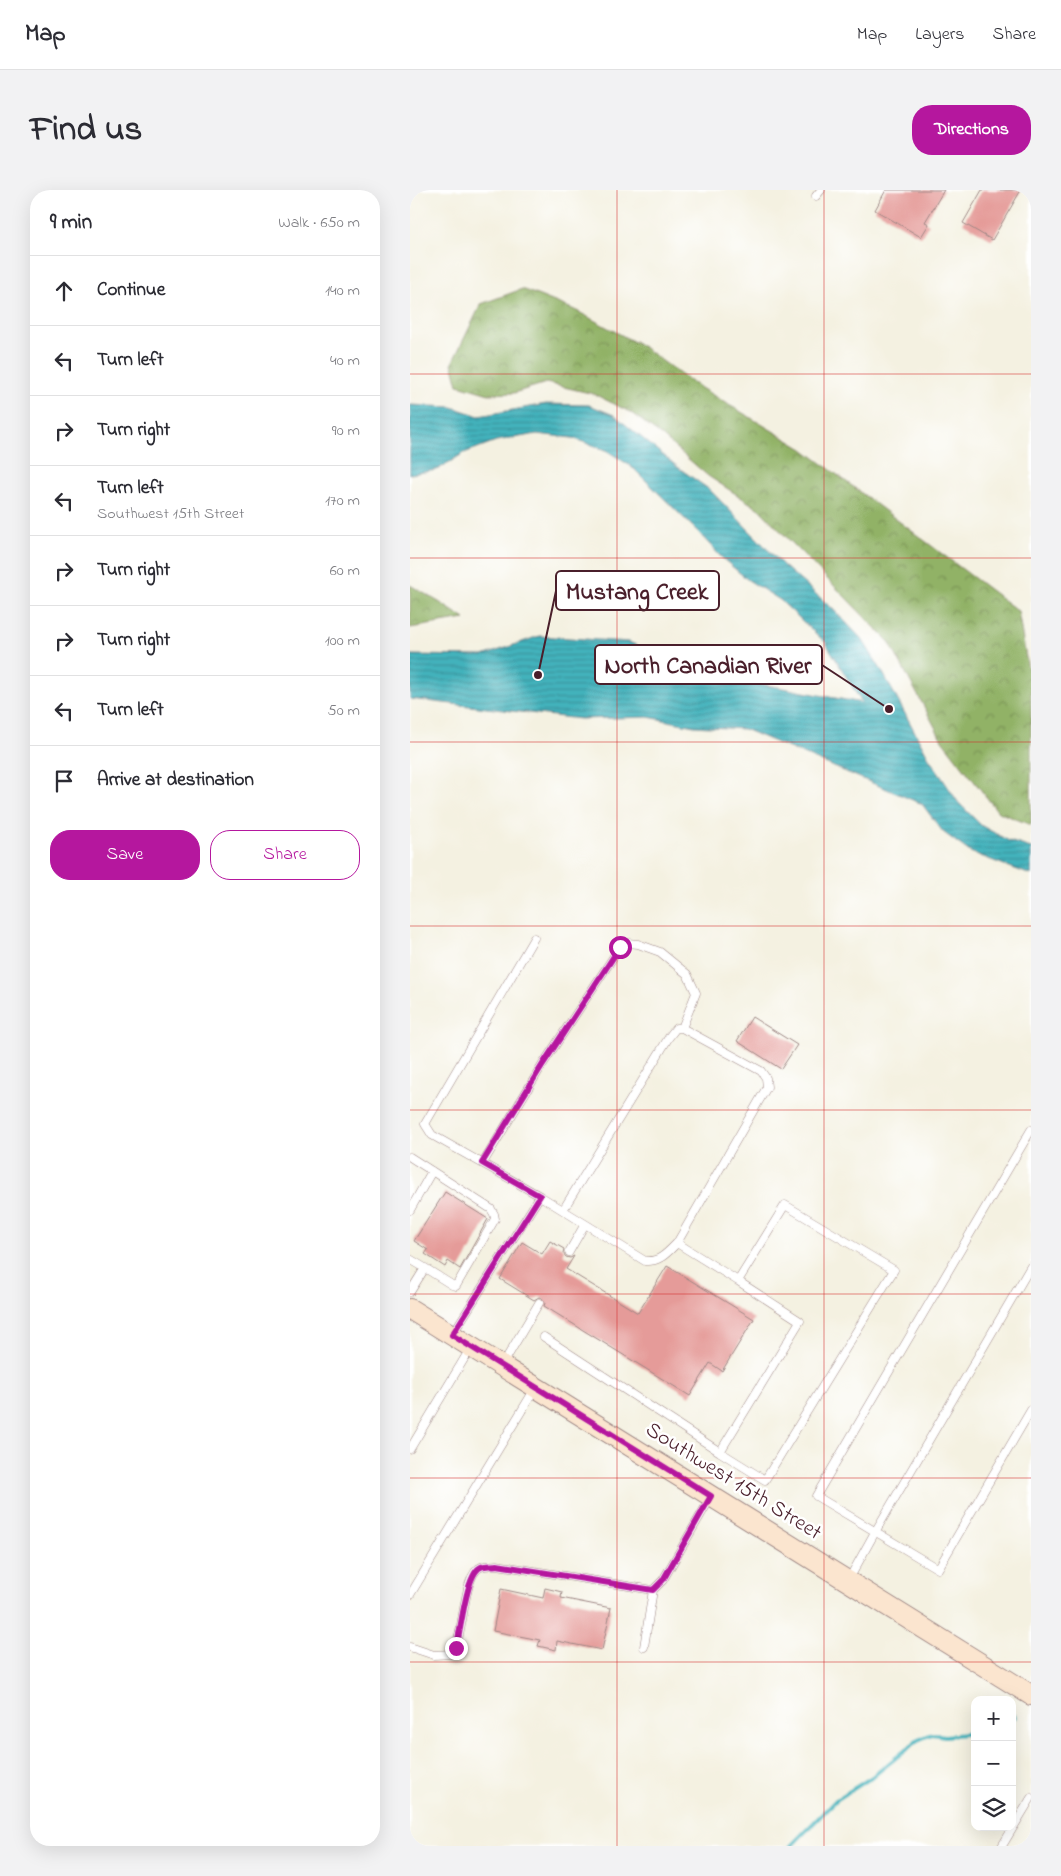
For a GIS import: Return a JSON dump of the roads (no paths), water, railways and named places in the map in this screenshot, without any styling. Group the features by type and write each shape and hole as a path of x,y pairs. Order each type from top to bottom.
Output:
{"main road":[{"name":"Southwest 15th Street","path":"410,1309 1031,1695"}],"lane":[{"path":"534,938 425,1124 432,1135 540,1196 645,1261 653,1261 665,1256 677,1243 767,1087 766,1078 761,1071 682,1028 676,1028 563,1210"},
{"path":"482,1163 543,1064 620,947 628,943 638,944 660,952 687,974 696,993 682,1028"},
{"path":"1031,1130 816,1496 938,1569 1031,1410"},
{"path":"410,1157 491,1209 494,1214 494,1219 456,1286 410,1259"},
{"path":"410,1210 432,1171"},
{"path":"452,1335 540,1196"},
{"path":"544,1337 765,1480 894,1270 785,1205 738,1281"},
{"path":"569,1252 585,1224"},
{"path":"677,1243 800,1321 720,1452"},
{"path":"848,1581 1031,1266"},
{"path":"410,1292 425,1268"},
{"path":"502,1366 539,1303"},
{"path":"410,1449 472,1347"},
{"path":"410,1596 536,1387"},
{"path":"644,1647 653,1590 663,1580 711,1496"},
{"path":"410,1647 434,1655 452,1654 456,1648 461,1631 469,1586 474,1573 481,1567 497,1565 653,1590"},
{"path":"1002,1846 1031,1798"}],"water":[{"path":"546,404 589,405 614,415 679,468 710,490 784,566 833,609 862,639 882,671 929,758 958,802 982,826 1009,841 1031,848 1031,875 970,852 943,832 922,804 744,729 694,726 648,717 580,719 410,699 410,655 483,656 539,636 629,642 698,672 862,703 826,643 780,600 748,580 722,558 632,467 606,450 572,438 537,434 496,441 464,453 437,470 410,474 410,405 452,407 479,416"}],"waterway":[{"path":"791,1846 836,1800 872,1777 918,1740 932,1734 945,1736 966,1734 971,1729"}],"place":[{"name":"Mustang Creek","path":"538,675"},
{"name":"North Canadian River","path":"889,709"}]}
